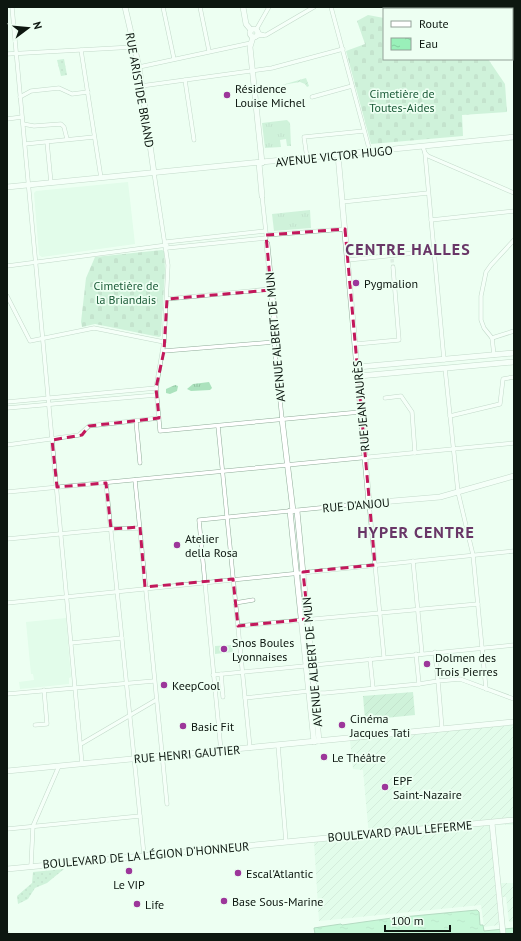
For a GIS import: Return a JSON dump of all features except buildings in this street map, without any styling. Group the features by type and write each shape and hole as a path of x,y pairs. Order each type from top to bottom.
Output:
{"street":[{"path":"12,7 82,764"},
{"name":"RUE ARISTIDE BRIAND","path":"125,7 139,67 154,173"},
{"path":"163,7 174,59"},
{"path":"200,7 209,51"},
{"path":"243,7 246,24 255,33 264,35 314,7"},
{"path":"255,33 269,7"},
{"path":"332,7 370,152"},
{"name":"AVENUE ALBERT DE MUN","path":"255,33 251,44 252,70 262,196 276,336 274,342 282,419 303,572 315,693 317,741"},
{"path":"139,67 209,51 251,44"},
{"path":"7,54 134,47"},
{"path":"141,86 272,68 343,49"},
{"path":"81,50 101,178"},
{"path":"185,80 194,140"},
{"path":"312,97 352,86"},
{"path":"20,97 31,91 59,88 72,94 88,92"},
{"path":"7,119 22,118"},
{"path":"23,124 34,126 61,124 64,127 67,139"},
{"path":"307,158 304,137 364,130"},
{"path":"25,144 94,137"},
{"name":"AVENUE VICTOR HUGO","path":"7,187 514,138"},
{"path":"47,142 51,183"},
{"path":"423,147 425,153 444,360"},
{"path":"425,153 514,193"},
{"name":"RUE JEAN JAURÈS","path":"338,155 358,367 360,412 384,657"},
{"path":"154,173 168,265 164,351 156,388 160,431 360,412"},
{"path":"342,202 428,193"},
{"path":"431,220 514,211"},
{"path":"7,266 166,245 345,229"},
{"path":"166,245 266,237"},
{"path":"494,355 492,338 484,328 481,320 481,302 484,280 491,265 514,240"},
{"path":"348,260 392,258 434,251"},
{"path":"356,344 399,340 392,267"},
{"path":"167,300 271,289"},
{"path":"7,296 30,341 94,328 164,342"},
{"path":"492,338 514,331"},
{"path":"164,351 274,342"},
{"path":"358,367 514,353"},
{"path":"358,379 445,368 514,362"},
{"path":"445,368 458,492 473,555 486,689"},
{"path":"450,416 460,415 500,404 503,380 514,376"},
{"path":"7,402 156,388"},
{"path":"7,408 156,395"},
{"path":"385,398 401,396 412,412 415,453"},
{"path":"7,445 52,440 56,438 79,435 89,426 159,418"},
{"path":"136,421 140,463"},
{"path":"218,426 250,748"},
{"path":"7,492 514,443"},
{"name":"RUE D'ANJOU","path":"204,582 198,524 199,520 227,519 369,503 440,497 514,476"},
{"path":"135,480 167,804"},
{"path":"106,483 144,855"},
{"name":"AVENUE ALBERT DE MUN","path":"294,511 296,572 309,691 317,741"},
{"path":"7,539 140,528"},
{"path":"7,603 296,572 514,551"},
{"path":"413,561 422,654"},
{"path":"204,582 221,751"},
{"path":"235,603 254,600"},
{"path":"238,626 417,608 478,604"},
{"path":"71,643 122,638"},
{"path":"213,675 514,645"},
{"path":"435,652 442,729"},
{"path":"416,654 419,684"},
{"path":"370,659 373,688"},
{"path":"221,674 223,697"},
{"path":"245,698 309,691 315,693 419,684 460,679 514,699"},
{"path":"7,694 154,681"},
{"path":"35,725 47,724 44,690"},
{"path":"81,744 156,700"},
{"name":"RUE HENRI GAUTIER","path":"7,771 514,722"},
{"path":"278,745 286,842"},
{"path":"31,866 33,826 59,766"},
{"path":"7,829 140,816"},
{"name":"BOULEVARD PAUL LEFERME","path":"286,842 514,820"},
{"path":"492,823 502,934"},
{"name":"BOULEVARD DE LA LÉGION D'HONNEUR","path":"7,869 286,842"}],"highlighted area":[{"path":"345,229 375,565 303,572 308,619 238,626 233,579 145,587 140,527 111,529 106,483 57,487 52,440 82,435 89,426 159,418 156,388 164,351 167,299 271,290 266,235"}],"shaded area":[{"path":"128,182 135,244 42,257 39,255 34,193 36,191"},
{"path":"66,618 71,677 69,678 69,684 20,689 19,682 34,680 33,674 31,674 26,622"},
{"path":"514,724 514,825 490,824 499,925 484,927 481,905 319,921 314,842 369,836 363,770 353,769 350,741 368,737"},
{"path":"501,883 514,883 514,921 509,922 506,897 502,897"}],"green space":[{"name":"Cimetière de Toutes-Aides","path":"368,15 383,18 383,60 489,60 505,84 507,112 462,115 463,136 371,144 346,51 365,44 357,21"},
{"path":"64,59 67,75 61,76 57,60"},
{"path":"306,78 309,86 307,87 305,84 300,82 282,85"},
{"path":"287,120 290,123 291,146 287,146 286,139 280,140 281,147 265,148 262,123"},
{"path":"310,210 311,228 274,231 272,214"},
{"name":"Cimetière de la Briandais","path":"164,251 165,269 161,336 159,337 95,324 82,327 81,322 86,278 95,257"},
{"path":"209,382 212,388 210,390 191,391 187,389 193,384"},
{"path":"175,385 178,386 177,391 170,394 166,393 166,389"},
{"name":"Snos Boules Lyonnaises","path":"232,645 233,652 215,654 215,646"},
{"path":"413,692 415,715 365,720 363,696"},
{"path":"64,869 47,883 35,888 28,899 18,904 17,896 32,883 33,872"}],"water":[{"path":"477,910 479,912 480,925 483,925 484,931 514,928 514,934 315,934 314,928 392,918"}],"tunnel":[{"path":"392,259 393,267"}],"place":[{"name":"Résidence Louise Michel","path":"227,95"},
{"name":"Pygmalion","path":"356,283"},
{"name":"Atelier della Rosa","path":"177,545"},
{"name":"Snos Boules Lyonnaises","path":"224,649"},
{"name":"Dolmen des Trois Pierres","path":"427,664"},
{"name":"KeepCool","path":"164,685"},
{"name":"Cinéma Jacques Tati","path":"342,725"},
{"name":"Basic Fit","path":"183,726"},
{"name":"Le Théâtre","path":"324,757"},
{"name":"EPF Saint-Nazaire","path":"385,787"},
{"name":"Le VIP","path":"129,871"},
{"name":"Escal'Atlantic","path":"238,873"},
{"name":"Base Sous-Marine","path":"224,901"},
{"name":"Life","path":"137,904"}],"district":[{"name":"CENTRE HALLES","path":"408,249"},
{"name":"HYPER CENTRE","path":"416,532"}]}
